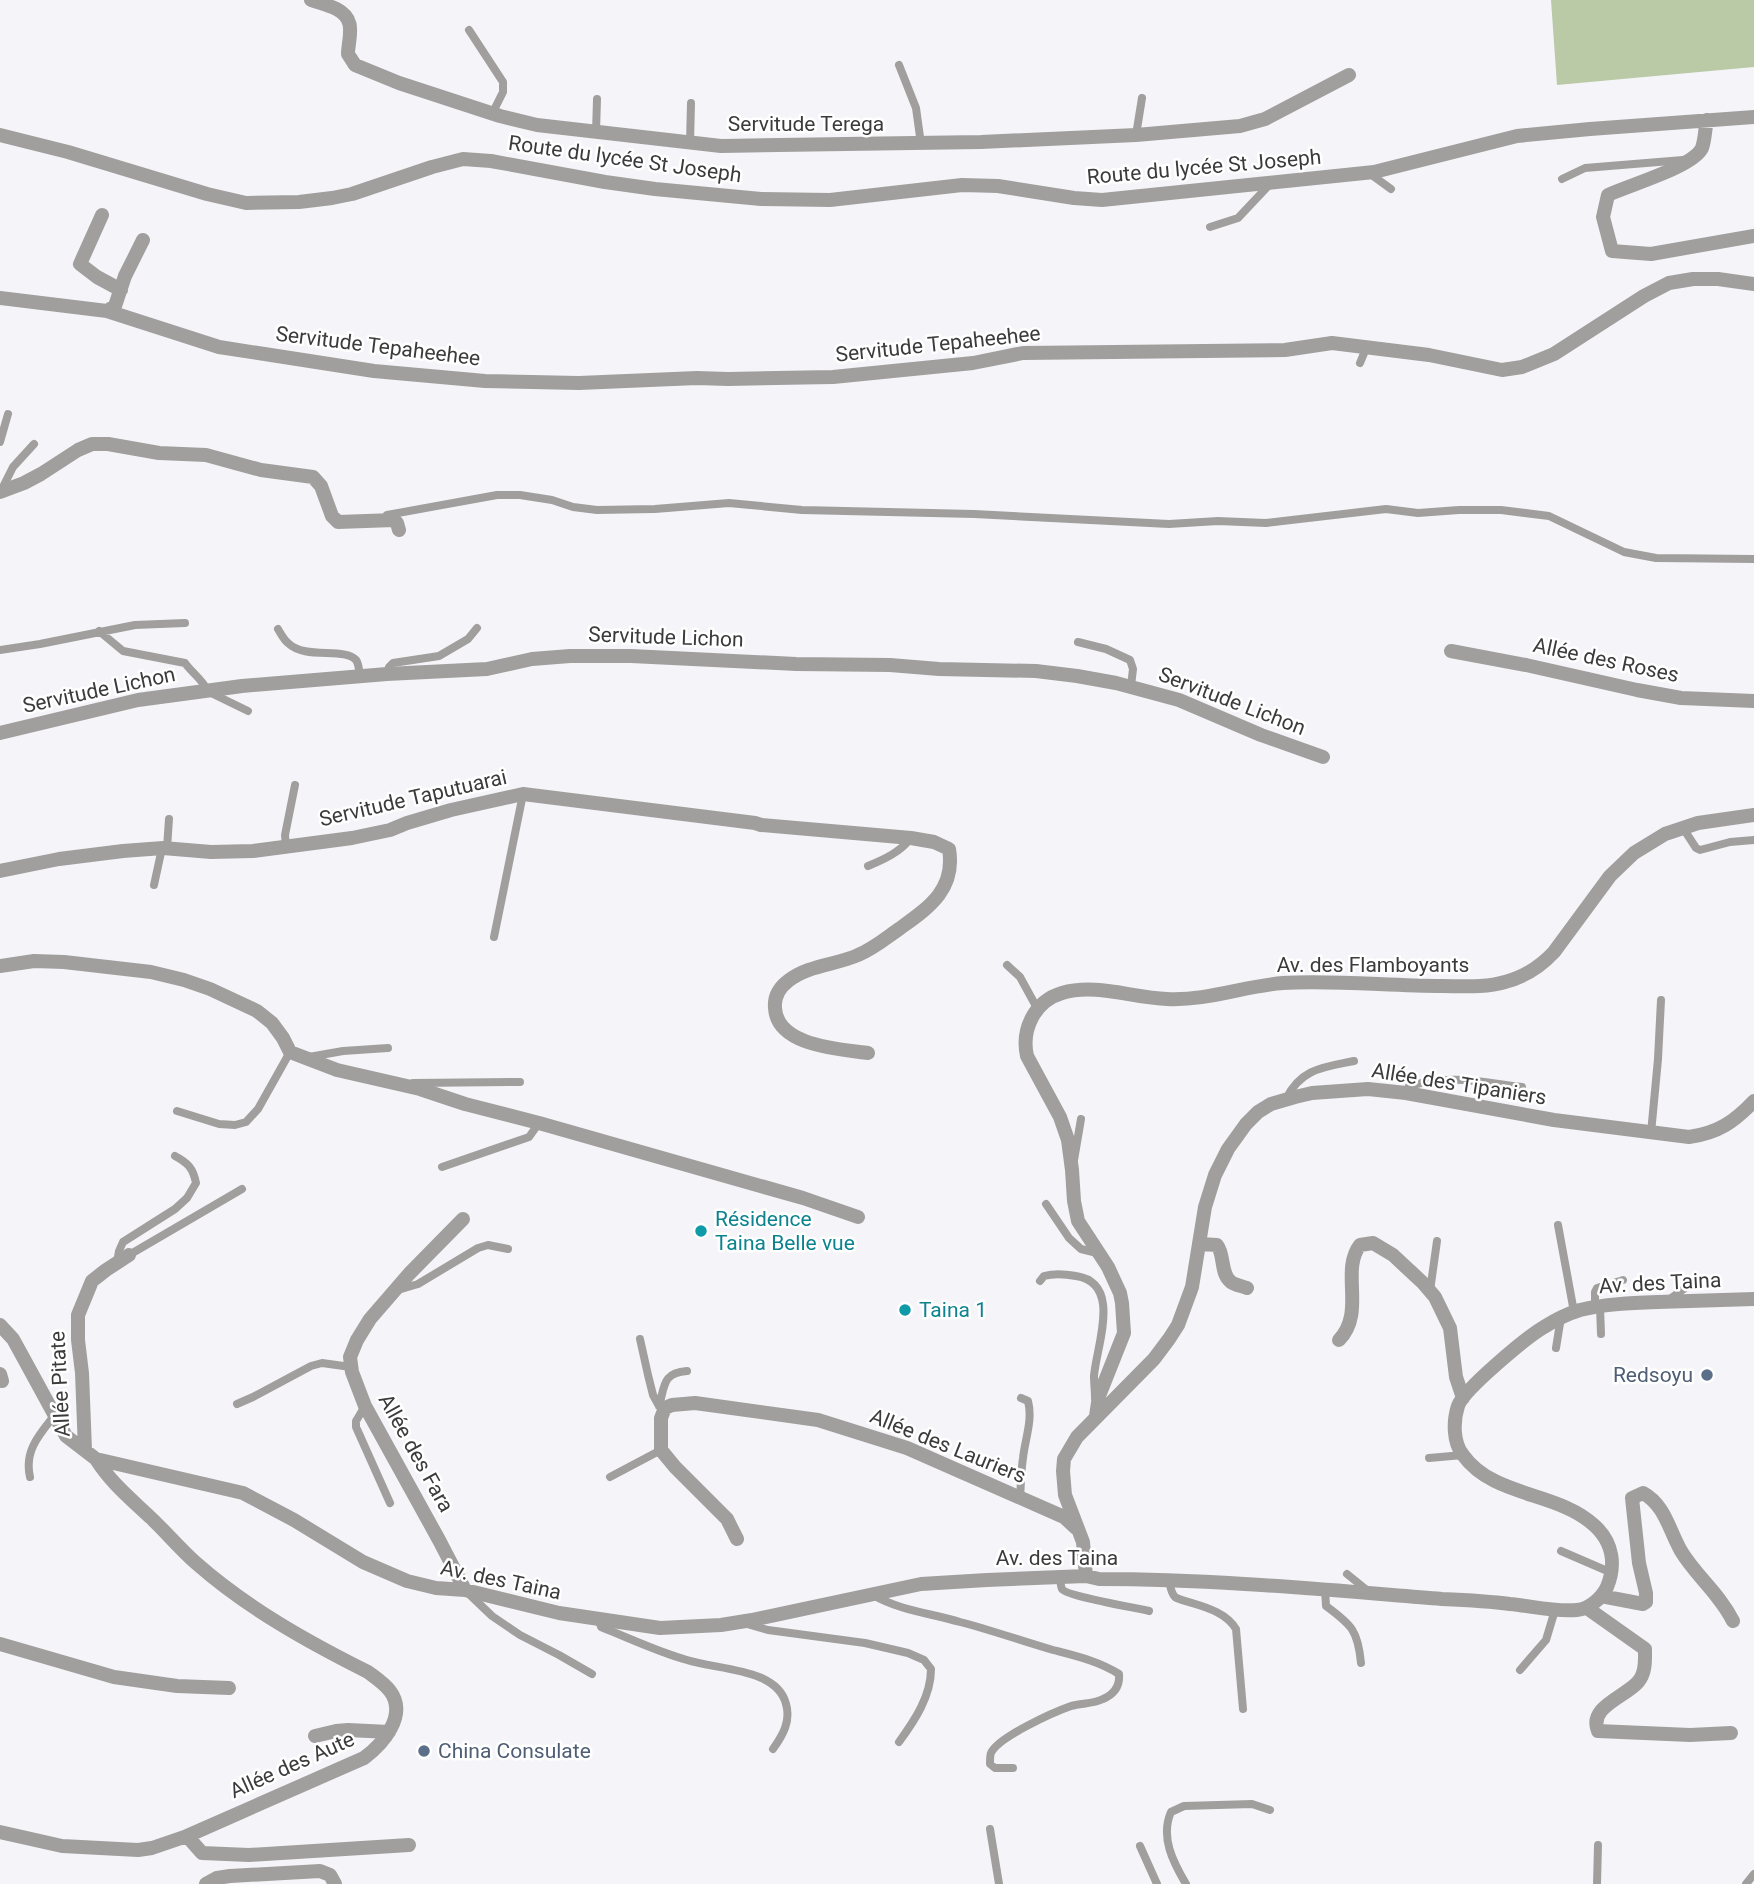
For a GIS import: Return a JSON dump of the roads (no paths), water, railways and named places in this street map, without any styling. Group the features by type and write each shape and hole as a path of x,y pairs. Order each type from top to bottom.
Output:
{"street":[{"name":"Servitude Terega","path":"311,0 340,10 350,21 348,54 355,65 399,83 492,114 537,125 721,146 921,144 1136,135 1240,126 1265,119 1349,75"},
{"name":"Route du lycée St Joseph","path":"0,135 246,203 329,199 463,159 491,161 605,182 730,197 799,201 868,197 962,185 1012,187 1102,200 1369,173 1517,136 1754,117"},
{"path":"1707,120 1702,148 1693,159 1608,195 1602,217 1612,251 1651,254 1754,236"},
{"path":"102,215 80,264 121,290"},
{"path":"107,312 115,306 125,276 143,240"},
{"name":"Servitude Tepaheehee","path":"0,298 107,312 219,347 374,371 485,381 579,383 697,378 833,377 973,363 1023,353 1285,350 1332,343 1429,355 1502,370 1522,367 1554,354 1669,283 1718,279 1754,284"},
{"path":"1,491 41,474 78,450 92,444 108,443 159,453 206,455 261,470 313,477 321,486 332,516 338,522 394,520 399,530"},
{"name":"Allée des Roses","path":"1451,651 1681,698 1754,701"},
{"name":"Servitude Lichon","path":"0,733 138,700 206,690 487,668 532,659 570,656 643,656 796,664 890,664 939,669 1036,671 1077,676 1131,686 1178,700 1323,757"},
{"path":"309,680 328,690"},
{"path":"523,794 761,825 911,838 934,842 949,849 951,862 946,883 939,896 926,910 858,956 808,970 789,979 778,990 774,1001 775,1017 791,1036 825,1047 868,1053"},
{"name":"Servitude Taputuarai","path":"0,871 59,859 123,851 165,848 211,852 253,851 352,838 390,830 451,810 523,794"},
{"name":"Av. des Flamboyants","path":"1037,1009 1061,993 1090,990 1166,999 1196,999 1280,983 1464,986 1503,983 1525,975 1546,960 1565,940 1610,876 1634,853 1665,834 1698,823 1754,815"},
{"path":"0,966 34,961 64,962 150,972 184,980 257,1011 272,1023 290,1052 337,1070 539,1123 791,1195 858,1217"},
{"path":"1037,1009 1028,1023 1025,1046 1032,1067 1060,1117 1068,1140 1078,1221 1108,1267 1120,1293 1124,1317 1124,1333 1099,1396 1096,1416"},
{"name":"Allée des Tipaniers","path":"1086,1577 1083,1542 1065,1496 1064,1459 1077,1437 1154,1359 1174,1332 1185,1311 1192,1287 1206,1207 1216,1175 1228,1149 1258,1111 1286,1099 1312,1093 1368,1090 1406,1093 1554,1120 1689,1138 1708,1135 1727,1125 1754,1101"},
{"path":"351,1367 350,1357 370,1319 463,1219"},
{"path":"1339,1340 1345,1335 1352,1319 1354,1252 1360,1245 1373,1243 1409,1269 1430,1291 1445,1315 1450,1328 1456,1377 1463,1398 1458,1404 1455,1433 1463,1455 1486,1477 1570,1511 1594,1525 1611,1550 1612,1573 1605,1591 1587,1608 1645,1649 1645,1668 1639,1681 1598,1713 1598,1731 1690,1735 1731,1733"},
{"path":"1200,1244 1217,1245 1222,1252 1226,1276 1231,1282 1247,1288"},
{"name":"Allée Pitate","path":"90,1454 78,1340 78,1315 92,1282 123,1259"},
{"name":"Av. des Taina","path":"1463,1398 1505,1358 1541,1329 1568,1315 1598,1307 1754,1299"},
{"path":"0,1325 13,1339 66,1436 90,1454 122,1492 197,1564 266,1616 368,1672 392,1693 395,1712 389,1732 348,1730 315,1736"},
{"name":"Allée des Fara","path":"351,1367 365,1406 465,1590"},
{"name":"Allée des Lauriers","path":"662,1407 695,1403 778,1409 818,1420 907,1448 1064,1517 1077,1529"},
{"path":"662,1407 661,1450 727,1519 737,1539"},
{"name":"Av. des Taina","path":"90,1454 243,1493 384,1572 407,1581 465,1590 559,1614 660,1628 741,1622 921,1584 1086,1577 1264,1584 1555,1610 1587,1608"},
{"path":"1601,1596 1643,1604 1646,1602 1647,1593 1639,1563 1632,1498 1643,1493 1654,1499 1682,1552 1724,1603 1733,1620"},
{"path":"0,1644 114,1677 177,1686 229,1688"},
{"name":"Allée des Aute","path":"0,1832 62,1846 138,1850 152,1848 187,1836 364,1758 377,1748 389,1732"},
{"path":"187,1836 202,1853 307,1852 409,1845"},
{"path":"206,1884 217,1878 230,1876 320,1871 330,1875 335,1884"}],"lane":[{"path":"469,30 503,82 503,92 492,114"},
{"path":"898,65 916,108 921,144"},
{"path":"1136,135 1142,98"},
{"path":"596,132 597,99"},
{"path":"690,143 691,103"},
{"path":"1562,179 1585,168 1693,159"},
{"path":"1369,173 1391,190"},
{"path":"1210,227 1238,218 1271,183"},
{"path":"1360,363 1367,346"},
{"path":"0,442 8,414"},
{"path":"1,491 13,467 34,443"},
{"path":"335,520 382,516 496,495 520,495 597,510 729,503 802,510 974,513 1169,524 1266,523 1386,509 1418,513 1501,510 1549,516 1624,552 1656,558 1754,559"},
{"path":"0,650 135,625 185,623"},
{"path":"387,674 393,663 439,656 468,639 477,628"},
{"path":"278,629 288,644 309,653 342,654 355,658 360,676"},
{"path":"100,631 123,651 185,663 204,683 206,690 248,711"},
{"path":"1078,642 1105,649 1130,660 1133,668 1131,686"},
{"path":"286,847 285,835 295,785"},
{"name":"Servitude Taputuarai","path":"494,937 523,794"},
{"path":"154,885 165,848 169,819"},
{"path":"1683,828 1700,850 1730,842 1754,840"},
{"path":"868,866 890,857 911,838"},
{"path":"1007,965 1020,977 1037,1009"},
{"path":"1651,1133 1661,1000"},
{"path":"306,1058 343,1051 388,1048"},
{"path":"177,1111 219,1124 235,1125 246,1122 258,1109 290,1052"},
{"path":"1286,1099 1301,1078 1319,1068 1354,1061"},
{"path":"1406,1093 1409,1086 1447,1079 1522,1087"},
{"path":"390,1082 520,1082"},
{"path":"1072,1170 1081,1119"},
{"path":"442,1167 529,1137 539,1123"},
{"path":"174,1156 186,1162 194,1171 196,1183 187,1198 175,1209 123,1242 119,1251 123,1259 242,1189"},
{"path":"1046,1204 1069,1238 1081,1249 1098,1253"},
{"path":"1556,1348 1568,1315 1558,1225"},
{"path":"1430,1291 1437,1241"},
{"path":"395,1291 418,1284 478,1248 488,1245 508,1249"},
{"path":"1040,1281 1044,1276 1053,1274 1084,1277 1093,1283 1100,1294 1104,1320 1094,1376 1096,1416"},
{"path":"1601,1334 1595,1292 1597,1288 1623,1280"},
{"path":"1667,1302 1696,1280"},
{"path":"640,1339 653,1395 662,1407"},
{"path":"237,1404 311,1366 322,1363 351,1367"},
{"path":"662,1407 664,1384 668,1376 687,1371"},
{"path":"1020,1498 1030,1408 1028,1401 1021,1398"},
{"path":"365,1406 356,1427 390,1503"},
{"path":"30,1476 28,1458 41,1433 54,1416"},
{"path":"610,1477 661,1450"},
{"path":"1429,1458 1463,1455"},
{"path":"1562,1551 1612,1573"},
{"path":"1347,1574 1370,1593"},
{"path":"1060,1578 1064,1591 1149,1611"},
{"path":"1169,1580 1172,1594 1177,1598 1203,1606 1231,1620 1236,1629 1243,1709"},
{"path":"1325,1589 1326,1606 1354,1630 1362,1663"},
{"name":"Allée des Fara","path":"465,1590 492,1616 520,1636 592,1674"},
{"path":"873,1595 890,1605 987,1629 1088,1659 1119,1674 1120,1683 1115,1691 1103,1699 1071,1706 1042,1718 1000,1742 990,1754 990,1764 995,1768 1013,1768"},
{"path":"1520,1670 1546,1640 1555,1610"},
{"path":"598,1620 601,1627 687,1661 759,1675 774,1684 784,1695 788,1709 787,1723 773,1749"},
{"path":"741,1622 768,1630 865,1643 908,1653 924,1660 931,1669 931,1681 916,1716 898,1742"},
{"path":"1186,1884 1170,1850 1167,1821 1171,1812 1184,1806 1252,1804 1270,1810"},
{"path":"990,1829 999,1884"},
{"path":"1597,1884 1598,1845"},
{"path":"1140,1846 1157,1884"},
{"path":"1746,1884 1754,1874"}],"place":[{"name":"Résidence Taina Belle vue","path":"701,1231"},
{"name":"Taina 1","path":"905,1310"},
{"name":"Redsoyu","path":"1707,1375"},
{"name":"China Consulate","path":"424,1751"}]}
